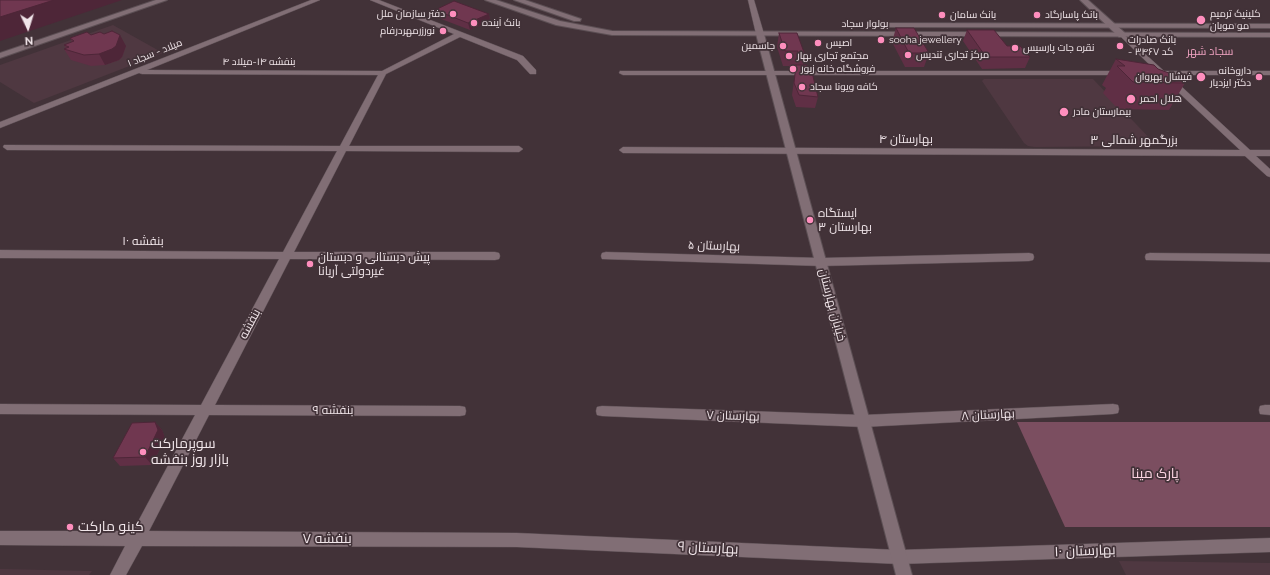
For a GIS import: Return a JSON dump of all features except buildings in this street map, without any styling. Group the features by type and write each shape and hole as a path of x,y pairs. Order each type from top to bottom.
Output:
{"main road":[{"path":"0,48 142,0"},
{"path":"0,56 163,0"},
{"name":"بولوار سجاد","path":"489,0 559,23 612,32 639,34 759,30 781,26"},
{"name":"بولوار سجاد","path":"518,0 568,17 642,27 1122,35 1270,35"},
{"path":"1084,0 1122,35"},
{"name":"بولوار سجاد","path":"882,26 1270,26"},
{"name":"خیابان بهارستان","path":"759,30 904,575"}],"street":[{"name":"میلاد - سجاد ۱","path":"0,125 317,0"},
{"path":"374,0 520,58 533,72"},
{"path":"751,0 759,30"},
{"path":"383,73 460,34"},
{"path":"1122,35 1270,174"},
{"name":"بنفشه ۱۴-میلاد ۴","path":"135,72 383,73"},
{"path":"623,72 1131,73"},
{"name":"بنفشه","path":"118,575 383,73"},
{"path":"1147,73 1270,73"},
{"path":"7,147 519,149"},
{"name":"بهارستان ۴","path":"623,150 1020,152"},
{"name":"بزرگمهر شمالی ۳","path":"1020,152 1270,153"},
{"name":"بنفشه ۱۰","path":"0,254 495,256"},
{"name":"بهارستان ۵","path":"606,256 821,262 1029,257"},
{"path":"1150,257 1270,258"},
{"name":"بنفشه ۹","path":"0,409 460,411"},
{"name":"بهارستان ۸","path":"863,421 1113,409"},
{"name":"بهارستان ۷","path":"602,411 863,421"},
{"name":"بنفشه ۷","path":"0,538 517,540"},
{"name":"بهارستان ۹","path":"517,540 899,557"},
{"name":"بهارستان ۱۰","path":"899,557 1270,545"}],"shaded area":[{"path":"113,25 163,53 34,103 0,82 0,65"},
{"name":"بیمارستان مادر","path":"984,79 1093,79 1157,146 1028,146 1024,143 982,81"},
{"path":"1119,561 1270,563 1270,575 1126,575"},
{"path":"0,569 92,571 89,575 0,575"}],"green space":[{"name":"پارک مینا","path":"1017,422 1270,422 1270,527 1065,527"}],"place":[{"name":"دفتر سازمان ملل","path":"453,14"},
{"name":"بانک سامان","path":"942,15"},
{"name":"بانک پاسارگاد","path":"1037,15"},
{"name":"کلینیک ترمیم مو موبان","path":"1201,20"},
{"name":"بانک آینده","path":"474,23"},
{"name":"نورزرمهردرفام","path":"443,31"},
{"name":"sooha jewellery","path":"881,40"},
{"name":"اصیس","path":"818,43"},
{"name":"جاسمین","path":"783,46"},
{"name":"بانک صادرات - کد ۳۴۶۷","path":"1120,46"},
{"name":"نقره جات پارسیس","path":"1015,48"},
{"name":"مرکز تجاری تندیس","path":"908,55"},
{"name":"مجتمع تجاری بهار","path":"789,56"},
{"name":"فروشگاه خانه زیور","path":"793,69"},
{"name":"فیشال بهروان","path":"1201,77"},
{"name":"داروخانه دکتر ایزدیار","path":"1259,77"},
{"name":"کافه ویونا سجاد","path":"802,87"},
{"name":"هلال احمر","path":"1131,99"},
{"name":"بیمارستان مادر","path":"1064,112"},
{"name":"ایستگاه بهارستان ۳","path":"810,220"},
{"name":"پیش دبستانی و دبستان غیردولتی آریانا","path":"310,264"},
{"name":"سوپرمارکت بازار روز بنفشه","path":"143,452"},
{"name":"کینو مارکت","path":"70,527"}],"district":[{"name":"سجاد شهر","path":"1210,52"}]}
